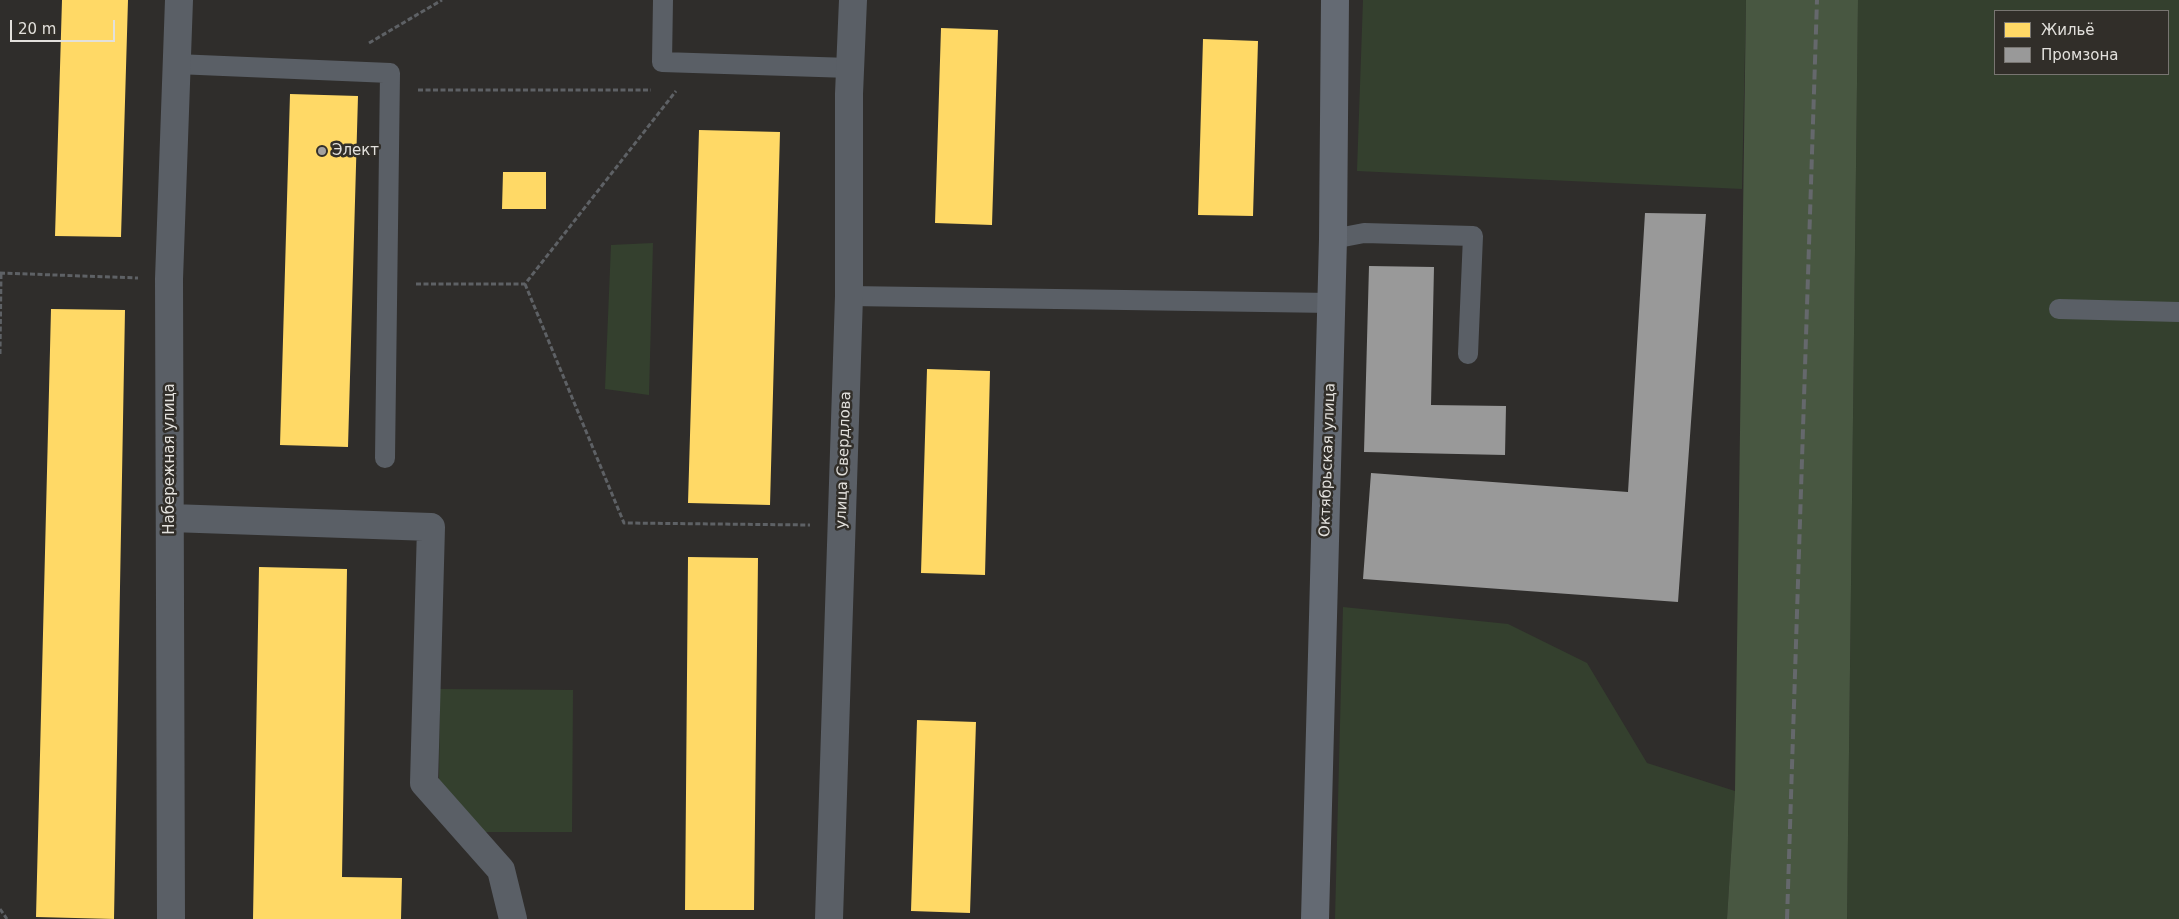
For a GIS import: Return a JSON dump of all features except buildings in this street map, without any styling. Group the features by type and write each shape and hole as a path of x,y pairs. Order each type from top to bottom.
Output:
{"street":[{"name":"Набережная улица","path":"171,919 169,279 179,0"},
{"name":"улица Свердлова","path":"829,919 848,296 850,68 853,0"},
{"name":"Октябрьская улица","path":"1315,919 1332,303 1335,0"},
{"path":"170,518 431,527 424,783 502,870 512,919"}],"lane":[{"path":"663,0 662,62 850,68"},
{"path":"176,64 390,73 385,458"},
{"path":"1333,239 1364,233 1473,236 1468,354"},
{"path":"848,296 1332,303"},
{"path":"2058,309 2179,312"}],"path":[{"path":"320,70 442,0"},
{"path":"390,90 657,90"},
{"path":"525,284 676,90 667,90"},
{"path":"0,354 1,273 169,279"},
{"path":"388,284 525,284"},
{"path":"525,284 624,523 842,525"},
{"path":"0,909 7,919"}],"green space":[{"path":"1363,0 1746,0 1742,189 1357,171"},
{"path":"1746,0 1858,0 1847,919 1727,919 1735,791"},
{"path":"1858,0 2179,0 2179,919 1847,919"},
{"path":"653,243 649,395 605,389 611,245"},
{"path":"1343,607 1508,624 1587,663 1647,763 1735,791 1727,919 1335,919"},
{"path":"440,689 573,690 572,832 484,832 439,782"}],"railway":[{"path":"1787,919 1817,0"}],"place":[{"name":"Элект","path":"322,151"}]}
